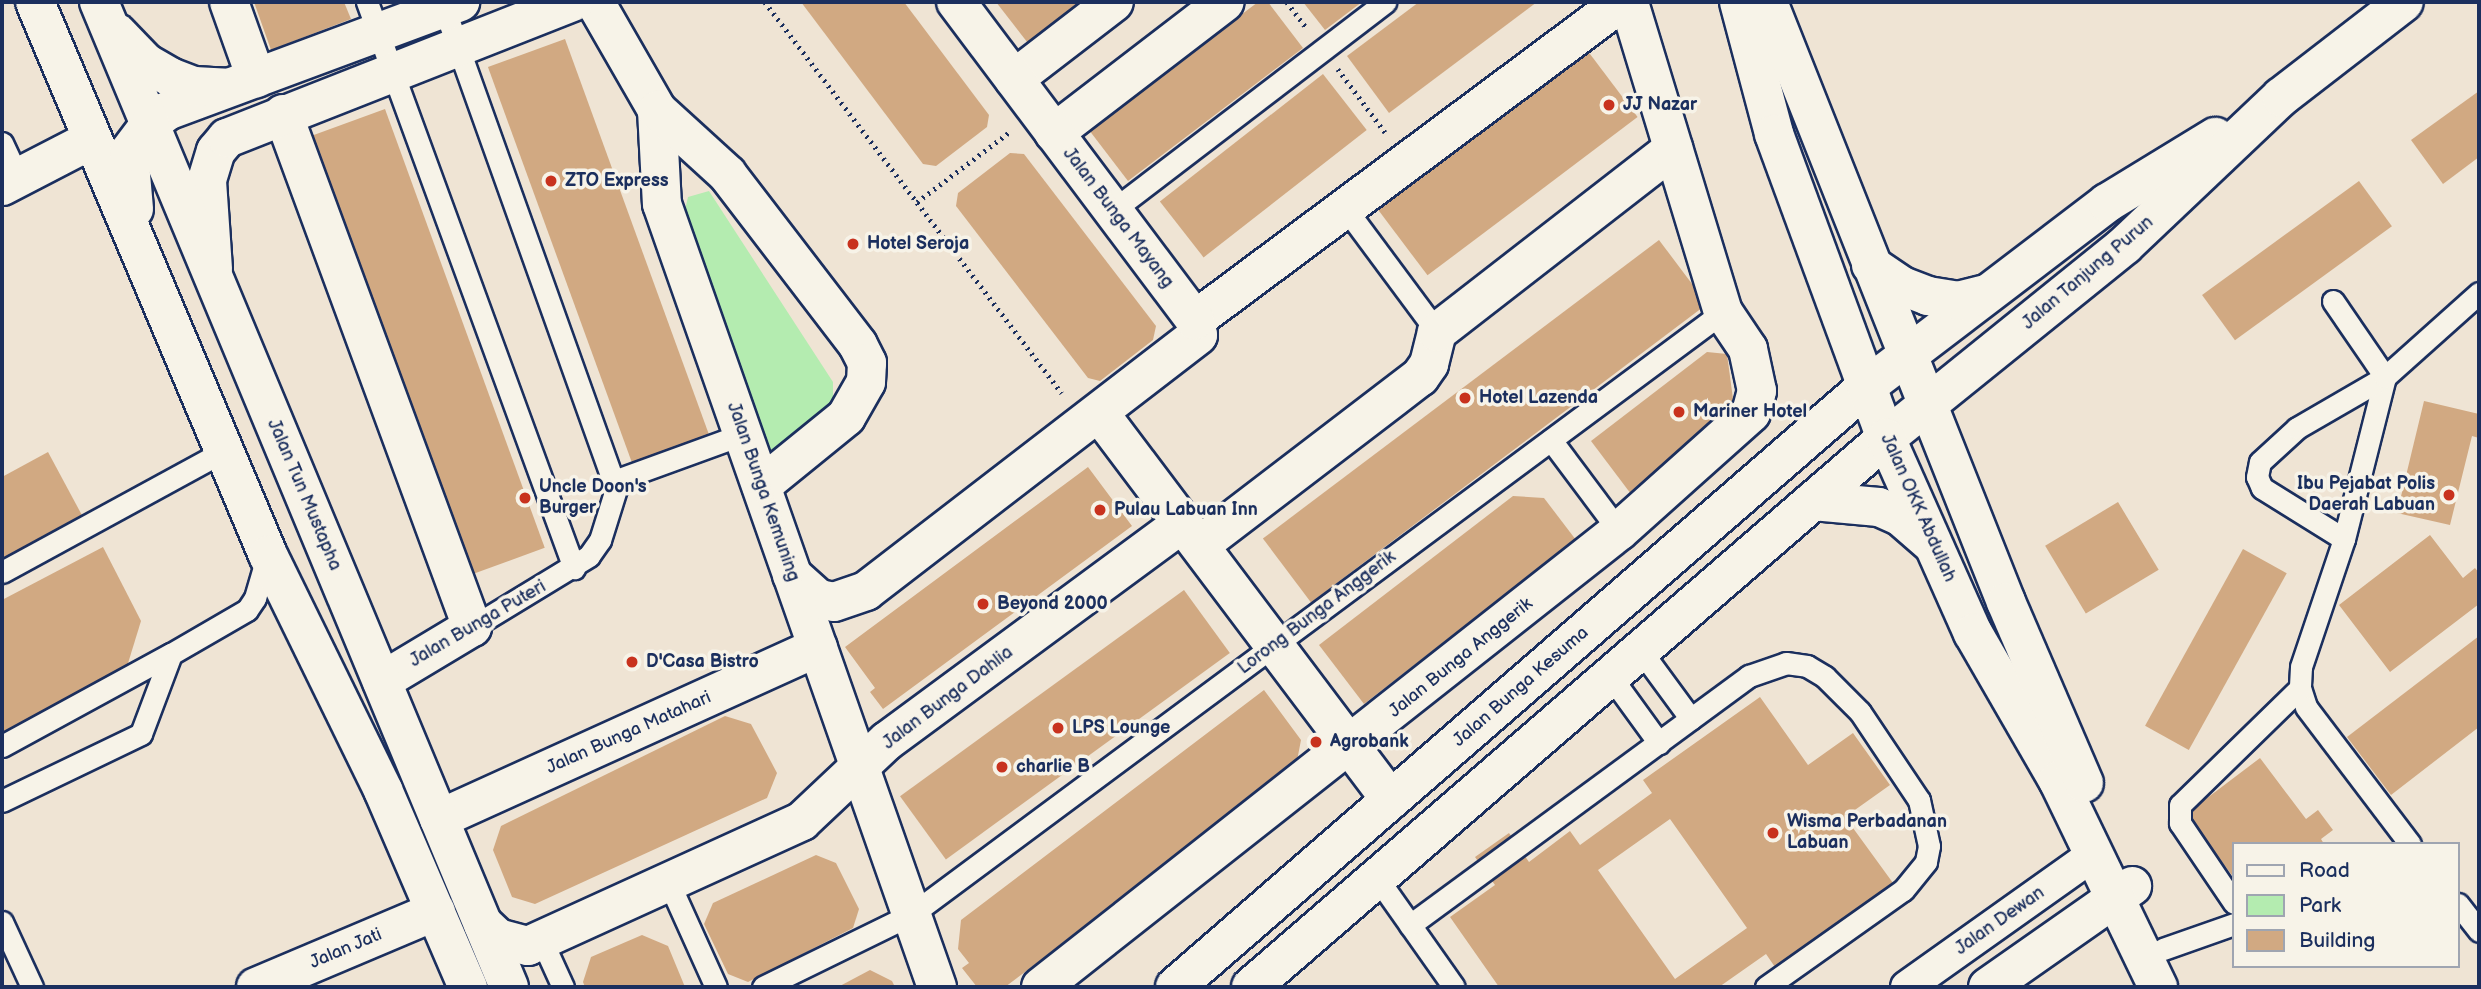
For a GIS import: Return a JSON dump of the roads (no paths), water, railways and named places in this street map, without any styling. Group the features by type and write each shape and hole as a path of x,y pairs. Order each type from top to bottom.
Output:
{"street":[{"path":"35,2 268,555 436,911 468,987"},
{"path":"229,2 242,83"},
{"path":"214,280 209,165 228,138 283,114 573,2"},
{"name":"Jalan Bunga Kemuning","path":"595,2 657,110 662,204 937,987"},
{"name":"Jalan Bunga Mayang","path":"956,2 1195,320"},
{"path":"1014,79 1114,2"},
{"path":"1046,122 1224,2"},
{"path":"792,575 819,599 851,599 1194,342 1195,320 1622,2"},
{"path":"1629,2 1723,312"},
{"name":"Jalan OKK Abdullah","path":"1739,2 1774,134 1886,438 1973,633 2058,780 2094,855 2124,891 2163,949 2181,987"},
{"name":"Jalan OKK Abdullah","path":"1768,2 1906,355 2124,891 2158,987"},
{"name":"Jalan Tanjung Purun","path":"1886,438 2125,245 2281,97 2404,2"},
{"path":"100,3 127,46 146,63 194,86 242,83"},
{"name":"Jalan Tun Mustapha","path":"100,3 509,987"},
{"path":"140,251 129,158 132,145 150,124 167,111 242,83 372,17 449,4"},
{"name":"Jalan Tanjung Purun","path":"1867,386 2107,203 2281,97"},
{"path":"657,110 727,174 859,345 867,363 866,382 846,417 761,486"},
{"path":"283,114 472,627"},
{"path":"10,181 93,139"},
{"path":"1437,332 1673,149"},
{"path":"1871,264 1902,286 1928,296 1958,301 1987,294"},
{"name":"Jalan Bunga Anggerik","path":"1041,987 1350,746 1619,531 1755,406 1757,391 1748,349 1723,312"},
{"name":"Jalan Bunga Dahlia","path":"483,923 513,945 542,942 802,821 887,741 1420,377 1429,364 1437,332"},
{"name":"Jalan Bunga Kesuma","path":"1175,987 1867,386"},
{"path":"1093,419 1191,534 1391,800"},
{"path":"1251,987 1886,438"},
{"path":"1813,501 1879,507 1901,517 1935,547"},
{"name":"Jalan Bunga Puteri","path":"382,681 472,627"},
{"name":"Jalan Bunga Matahari","path":"439,819 818,647"},
{"name":"Jalan Dewan","path":"1907,987 2094,855"},
{"path":"1988,987 2124,891"},
{"name":"Jalan Jati","path":"256,987 436,911"}],"lane":[{"path":"1112,211 1385,2"},
{"path":"449,4 458,46 614,481 743,434"},
{"path":"372,17 574,568"},
{"path":"2,143 10,181"},
{"path":"1345,208 1437,332"},
{"path":"2344,539 2262,488 2257,477 2260,462 2297,428 2385,377 2479,293"},
{"path":"2333,300 2385,377 2344,539 2301,667 2300,688 2306,707 2408,842"},
{"name":"Lorong Bunga Anggerik","path":"762,987 912,914 1723,312"},
{"path":"1550,440 1619,531"},
{"path":"2,572 224,451"},
{"name":"Jalan Bunga Puteri","path":"472,627 574,568 600,540 614,497 614,481"},
{"path":"2,746 247,610 255,598 268,555"},
{"path":"1641,651 1691,719"},
{"path":"2,801 141,734 172,654"},
{"path":"1410,925 1759,672 1786,663 1807,666 1835,685 1860,712 1906,777 1927,825 1929,846 1916,877 1766,987"},
{"path":"1611,677 1659,743"},
{"path":"2232,900 2180,823 2180,805 2300,688"},
{"path":"1377,878 1454,987"},
{"path":"669,883 716,987"},
{"path":"2,922 32,987"},
{"path":"2163,949 2232,925"},
{"path":"542,942 563,987"}],"place":[{"name":"JJ Nazar","path":"1609,105"},
{"name":"ZTO Express","path":"551,181"},
{"name":"Hotel Seroja","path":"853,244"},
{"name":"Hotel Lazenda","path":"1465,398"},
{"name":"Mariner Hotel","path":"1679,412"},
{"name":"Ibu Pejabat Polis Daerah Labuan","path":"2449,495"},
{"name":"Uncle Doon's Burger","path":"525,498"},
{"name":"Pulau Labuan Inn","path":"1100,510"},
{"name":"Beyond 2000","path":"983,604"},
{"name":"D'Casa Bistro","path":"632,662"},
{"name":"LPS Lounge","path":"1058,728"},
{"name":"Agrobank","path":"1316,742"},
{"name":"charlie B","path":"1002,767"},
{"name":"Wisma Perbadanan Labuan","path":"1773,833"}]}
